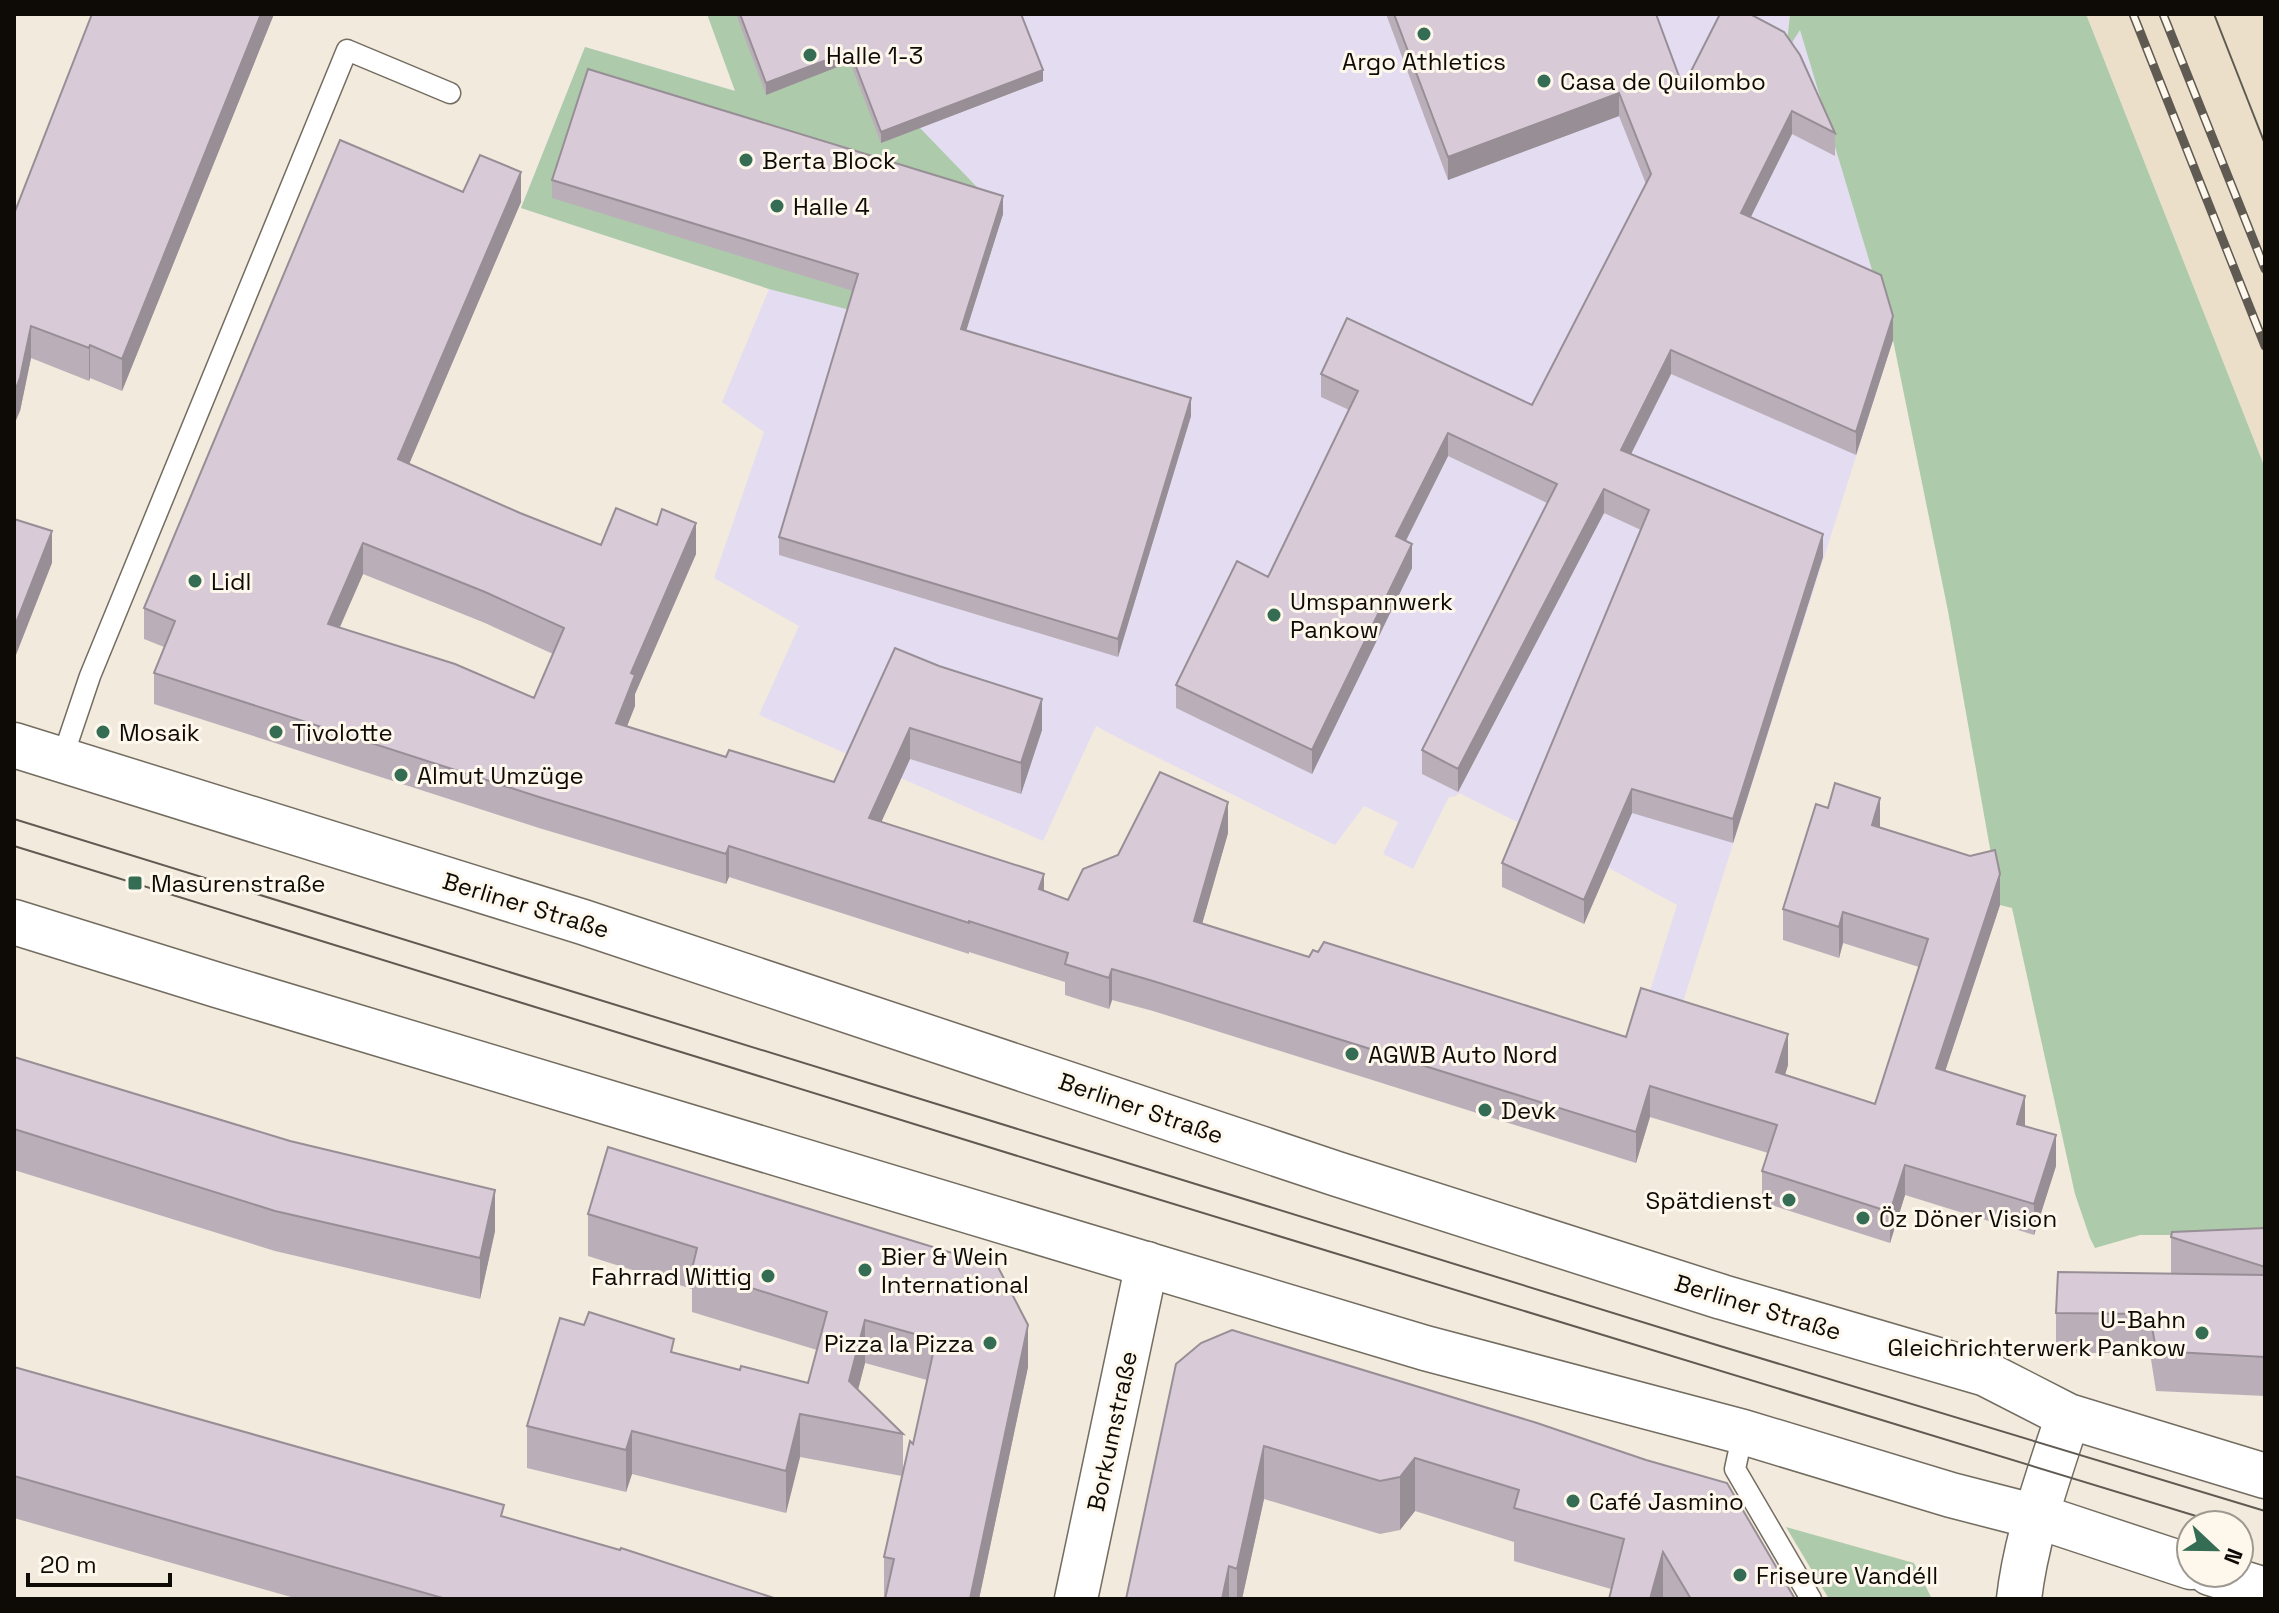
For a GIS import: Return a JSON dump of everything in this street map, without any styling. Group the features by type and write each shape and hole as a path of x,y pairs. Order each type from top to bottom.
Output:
{"main road":[{"name":"Berliner Straße","path":"14,745 583,922 1337,1174 1732,1300 1986,1374 2068,1416 2265,1476"},
{"path":"14,922 1425,1348 1743,1432 1951,1495 2037,1517 2175,1562"},
{"path":"2019,1599 2037,1517 2068,1416"}],"street":[{"name":"Borkumstraße","path":"1076,1599 1147,1263"}],"lane":[{"path":"62,759 90,676 347,50 450,93"},
{"path":"1743,1432 1735,1469 1811,1599"}],"shaded area":[{"path":"707,14 1790,14 1786,50 1800,29 1893,340 1675,1027 1642,1016 1677,905 1459,793 1449,797 1413,869 1383,854 1398,822 1364,806 1335,845 1096,726 1043,841 759,715 799,626 714,578 764,432 722,402 769,289 521,208 585,47 736,91"},
{"path":"2086,14 2265,14 2265,468"}],"green space":[{"name":"Berta Block","path":"707,14 876,14 920,128 1003,214 962,344 769,289 521,208 585,47 735,91"},
{"path":"1790,14 2086,14 2265,468 2265,1235 2140,1235 2095,1248 2090,1238 2075,1194 2012,908 2000,905 1948,611 1893,340 1800,30 1786,52"},
{"path":"1786,1527 1914,1563 1932,1599 1829,1599"}],"building":[{"path":"92,14 261,14 122,359 31,326 14,393 14,214"},
{"path":"740,14 1021,14 1043,70 881,132 850,51 766,83"},
{"path":"1394,14 1656,14 1683,87 1720,14 1750,14 1784,32 1800,55 1835,133 1792,111 1741,213 1881,275 1893,316 1856,432 1671,350 1621,450 1823,534 1733,819 1632,789 1584,900 1502,863 1649,510 1604,489 1458,769 1422,750 1557,484 1448,433 1396,536 1412,544 1312,750 1176,685 1237,561 1268,577 1358,391 1321,374 1347,318 1532,405 1651,174 1619,93 1448,157"},
{"path":"588,69 1003,196 961,329 1191,398 1118,639 779,537 858,274 552,180"},
{"path":"340,140 463,192 480,155 521,172 398,459 601,545 616,508 657,525 662,509 696,523 631,673 635,675 616,723 726,757 729,750 834,782 895,648 939,666 1042,699 1021,763 910,728 869,818 1044,874 1039,889 1068,900 1083,869 1118,855 1160,772 1228,802 1194,921 1309,957 1313,950 1318,952 1324,942 1626,1037 1641,988 1788,1034 1776,1072 1875,1104 1928,939 1843,912 1839,927 1783,909 1816,804 1828,808 1835,783 1880,798 1872,825 1970,856 1995,850 2000,874 1936,1068 2025,1096 2017,1124 2056,1135 2034,1204 1905,1165 1890,1212 1762,1171 1777,1125 1650,1086 1636,1132 1112,969 1109,978 1065,964 1068,953 969,921 729,846 726,854 154,673 175,621 144,608","holes":["363,543 564,628 534,698 455,664 328,624"]},
{"path":"14,519 52,531 14,628"},
{"path":"14,1057 290,1141 495,1190 480,1258 275,1211 14,1129"},
{"path":"608,1147 998,1267 1028,1325 970,1599 885,1599 894,1559 884,1557 936,1340 865,1320 849,1381 903,1434 800,1414 786,1471 632,1431 626,1450 527,1426 560,1318 584,1325 589,1312 674,1339 671,1352 808,1383 827,1312 692,1269 697,1248 588,1214"},
{"path":"2265,1228 2265,1267 2171,1237 2172,1232"},
{"name":"U-Bahn Gleichrichterwerk Pankow","path":"2058,1272 2265,1275 2265,1357 2156,1351 2150,1314 2056,1313"},
{"path":"1232,1330 1727,1483 1795,1599 1691,1599 1663,1552 1650,1599 1609,1599 1624,1539 1514,1508 1519,1490 1415,1458 1400,1477 1380,1481 1264,1446 1237,1569 1229,1566 1222,1599 1126,1599 1176,1364 1201,1343"},
{"path":"14,1367 504,1505 501,1516 621,1548 777,1599 446,1599 14,1476"}],"tram line":[{"path":"2214,14 2265,144"},
{"path":"14,819 1720,1346 2265,1511"},
{"path":"14,846 2175,1510"}],"railway":[{"path":"2133,14 2265,346"},
{"path":"2163,14 2265,269"}],"place":[{"name":"Argo Athletics","path":"1424,34"},
{"name":"Halle 1-3","path":"810,55"},
{"name":"Casa de Quilombo","path":"1544,81"},
{"name":"Berta Block","path":"746,160"},
{"name":"Halle 4","path":"777,206"},
{"name":"Lidl","path":"195,581"},
{"name":"Umspannwerk Pankow","path":"1274,615"},
{"name":"Mosaik","path":"103,732"},
{"name":"Tivolotte","path":"276,732"},
{"name":"Almut Umzüge","path":"401,775"},
{"name":"Masurenstraße","path":"135,883"},
{"name":"AGWB Auto Nord","path":"1352,1054"},
{"name":"Devk","path":"1485,1110"},
{"name":"Spätdienst","path":"1789,1200"},
{"name":"Öz Döner Vision","path":"1863,1218"},
{"name":"Bier & Wein International","path":"865,1270"},
{"name":"Fahrrad Wittig","path":"768,1276"},
{"name":"U-Bahn Gleichrichterwerk Pankow","path":"2202,1333"},
{"name":"Pizza la Pizza","path":"990,1343"},
{"name":"Café Jasmino","path":"1573,1501"},
{"name":"Friseure Vandéll","path":"1740,1575"}]}
